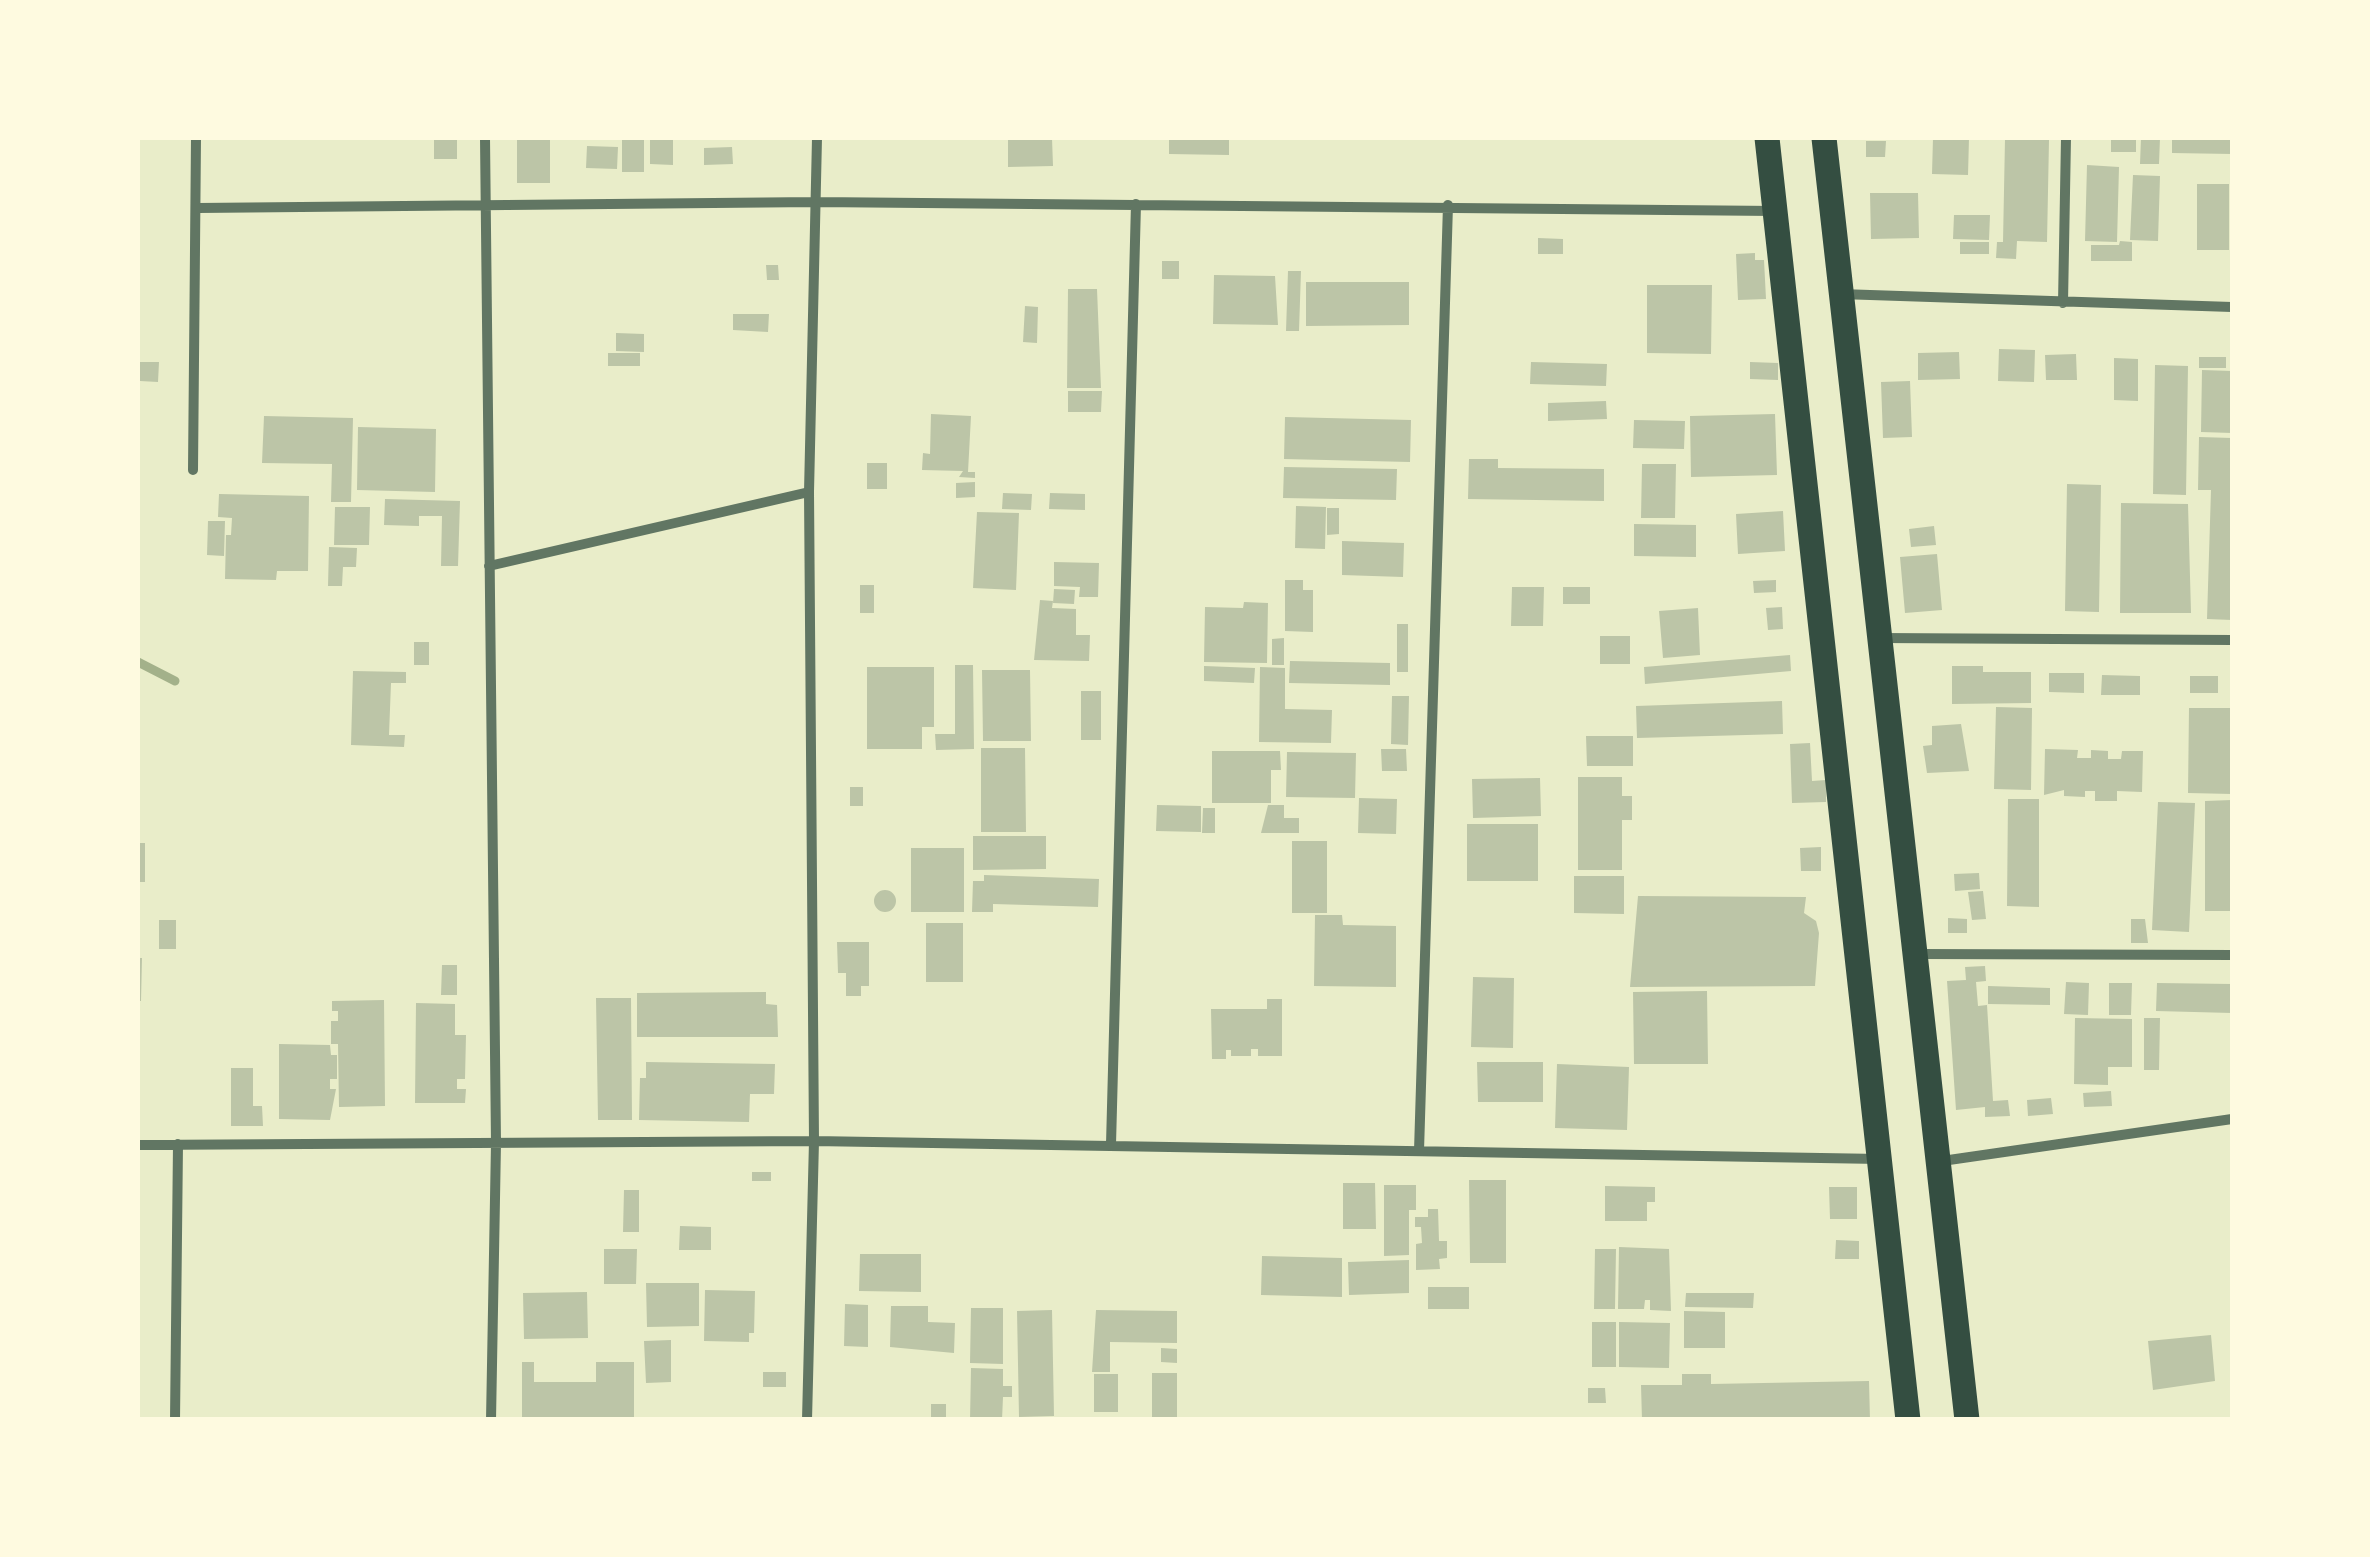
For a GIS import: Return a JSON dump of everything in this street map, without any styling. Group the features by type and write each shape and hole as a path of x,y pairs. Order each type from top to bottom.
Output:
{"main road":[{"path":"1767,138 1908,1420"},
{"path":"1824,138 1966,1420"}],"street":[{"path":"193,470 196,138"},
{"path":"485,138 496,1143 490,1420"},
{"path":"807,1420 814,1141 808,492 817,138"},
{"path":"2063,302 2066,138"},
{"path":"198,208 816,202 1776,211"},
{"path":"1111,1144 1136,204"},
{"path":"1419,1151 1448,206"},
{"path":"1839,294 2232,307"},
{"path":"489,566 808,492"},
{"path":"1878,638 2232,640"},
{"path":"1914,954 2232,955"},
{"path":"1936,1162 2232,1118"},
{"path":"138,1145 814,1141 1881,1159"},
{"path":"174,1420 178,1144"}],"building":[{"path":"434,138 457,138 457,159 434,159"},
{"path":"517,138 550,138 550,183 517,183"},
{"path":"622,138 644,138 644,172 622,172"},
{"path":"650,138 673,138 673,165 650,164"},
{"path":"1008,138 1052,138 1053,166 1008,167"},
{"path":"1169,138 1229,138 1229,155 1169,154"},
{"path":"1933,138 1969,138 1968,175 1932,174"},
{"path":"2111,138 2136,138 2136,152 2111,152"},
{"path":"2141,138 2160,138 2159,164 2140,164"},
{"path":"2172,138 2232,138 2232,154 2172,153"},
{"path":"2005,139 2049,140 2047,242 2017,241 2016,259 1996,258 1997,242 2003,242"},
{"path":"1866,141 1886,141 1885,157 1866,157"},
{"path":"587,146 618,147 617,169 586,168"},
{"path":"732,147 733,164 704,165 704,148"},
{"path":"2087,165 2119,167 2117,242 2085,241"},
{"path":"2133,175 2160,176 2158,241 2130,240"},
{"path":"2197,184 2229,184 2229,250 2197,250"},
{"path":"1870,193 1918,193 1919,238 1871,239"},
{"path":"1954,215 1990,215 1989,240 1953,239"},
{"path":"1538,238 1563,239 1563,254 1538,254"},
{"path":"2120,241 2132,242 2132,261 2091,261 2091,245 2119,245"},
{"path":"1960,242 1989,242 1989,254 1960,254"},
{"path":"1755,253 1755,260 1764,260 1766,299 1738,300 1736,254"},
{"path":"1162,261 1179,261 1179,279 1162,279"},
{"path":"766,265 778,265 779,280 767,280"},
{"path":"1288,271 1301,271 1299,331 1286,331"},
{"path":"1214,275 1275,276 1278,325 1213,324"},
{"path":"1306,282 1409,282 1409,325 1306,326"},
{"path":"1647,285 1712,285 1711,354 1647,353"},
{"path":"1068,289 1097,289 1101,388 1067,388"},
{"path":"1025,306 1038,307 1037,343 1023,342"},
{"path":"733,314 769,314 768,332 733,330"},
{"path":"616,333 644,334 644,352 616,351"},
{"path":"1999,349 2035,350 2034,382 1998,381"},
{"path":"1959,352 1960,379 1918,380 1918,353"},
{"path":"608,353 640,353 640,366 608,366"},
{"path":"2076,354 2077,380 2046,380 2045,355"},
{"path":"2199,357 2226,357 2226,368 2199,368"},
{"path":"2114,358 2138,359 2138,401 2114,400"},
{"path":"140,362 159,362 158,382 140,381"},
{"path":"1531,362 1607,364 1606,386 1530,384"},
{"path":"1750,362 1778,363 1778,380 1750,379"},
{"path":"2155,365 2188,366 2186,495 2153,494"},
{"path":"2202,370 2232,371 2232,433 2201,432"},
{"path":"1910,381 1912,437 1883,438 1881,382"},
{"path":"1068,391 1102,391 1101,412 1068,412"},
{"path":"1606,401 1607,419 1548,421 1548,403"},
{"path":"931,414 971,416 968,472 975,472 975,478 959,477 963,471 922,470 923,453 930,454"},
{"path":"1775,414 1777,475 1691,477 1690,416"},
{"path":"264,416 353,418 351,502 331,502 332,464 262,463"},
{"path":"1285,417 1411,420 1410,462 1284,459"},
{"path":"1634,420 1685,421 1684,449 1633,448"},
{"path":"358,427 436,429 435,492 357,490"},
{"path":"2199,437 2232,438 2232,620 2207,619 2211,490 2198,490"},
{"path":"1469,459 1498,459 1498,468 1604,469 1604,501 1468,499"},
{"path":"867,463 887,463 887,489 867,489"},
{"path":"1642,464 1676,464 1675,518 1641,518"},
{"path":"1284,467 1397,469 1396,500 1283,498"},
{"path":"975,482 975,497 956,498 956,483"},
{"path":"2067,484 2101,485 2099,612 2065,611"},
{"path":"1003,493 1032,494 1031,510 1002,509"},
{"path":"1050,493 1085,494 1085,510 1049,509"},
{"path":"219,494 309,496 308,571 277,571 276,580 225,579 226,535 231,535 232,518 218,517"},
{"path":"385,499 460,501 458,566 441,566 442,516 419,516 419,526 384,525"},
{"path":"2121,503 2188,504 2191,613 2120,613"},
{"path":"1296,506 1326,507 1325,549 1295,548"},
{"path":"335,507 370,507 369,545 334,545"},
{"path":"1327,508 1339,508 1339,534 1327,535"},
{"path":"1783,511 1785,551 1738,554 1736,514"},
{"path":"977,512 1019,513 1016,590 973,588"},
{"path":"208,521 225,521 224,556 207,555"},
{"path":"1634,524 1696,525 1696,557 1634,556"},
{"path":"1934,526 1936,545 1911,547 1909,529"},
{"path":"1342,541 1404,543 1403,577 1342,575"},
{"path":"329,547 357,548 356,567 343,567 342,586 328,586"},
{"path":"1937,554 1942,610 1905,613 1900,557"},
{"path":"1054,562 1099,563 1098,597 1079,597 1080,587 1054,586"},
{"path":"1285,580 1303,580 1303,590 1313,590 1313,632 1285,631"},
{"path":"1776,580 1776,592 1754,593 1753,581"},
{"path":"860,585 874,585 874,613 860,613"},
{"path":"1512,587 1544,587 1543,626 1511,626"},
{"path":"1563,587 1590,587 1590,604 1563,604"},
{"path":"1054,589 1075,590 1074,604 1053,603"},
{"path":"1040,600 1053,601 1052,608 1076,609 1076,635 1090,635 1089,661 1034,660"},
{"path":"1244,602 1268,603 1267,663 1204,662 1205,607 1243,608"},
{"path":"1782,607 1783,629 1768,630 1766,608"},
{"path":"1698,608 1700,655 1663,658 1659,611"},
{"path":"1397,624 1408,624 1408,672 1397,672"},
{"path":"1600,636 1630,636 1630,664 1600,664"},
{"path":"1284,638 1284,665 1272,665 1272,639"},
{"path":"414,642 429,642 429,665 414,665"},
{"path":"1790,655 1791,671 1645,684 1644,667"},
{"path":"1290,661 1390,663 1390,685 1289,683"},
{"path":"955,665 973,665 974,749 936,750 935,734 955,734"},
{"path":"1204,666 1255,668 1254,683 1204,681"},
{"path":"1952,666 1983,666 1983,672 2031,672 2031,703 1952,704"},
{"path":"867,667 934,667 934,727 922,727 922,749 867,749"},
{"path":"1260,667 1285,668 1285,709 1332,710 1331,743 1259,742"},
{"path":"982,670 1030,670 1031,741 983,741"},
{"path":"353,671 406,672 406,683 391,683 389,735 405,735 404,747 351,745"},
{"path":"2049,673 2084,673 2084,693 2049,692"},
{"path":"2102,675 2140,676 2140,695 2101,695"},
{"path":"2190,676 2218,676 2218,693 2190,693"},
{"path":"1081,691 1101,691 1101,740 1081,740"},
{"path":"1392,696 1409,696 1408,745 1391,744"},
{"path":"1782,701 1783,734 1637,738 1636,706"},
{"path":"1996,707 2032,708 2031,790 1994,789"},
{"path":"2189,708 2232,708 2232,794 2188,793"},
{"path":"1961,724 1969,771 1927,773 1923,746 1932,745 1932,726"},
{"path":"1586,736 1633,736 1633,766 1587,766"},
{"path":"1810,743 1812,781 1826,780 1826,802 1792,803 1790,744"},
{"path":"981,748 1025,748 1026,832 981,832"},
{"path":"1381,749 1406,749 1407,771 1382,771"},
{"path":"2045,749 2078,750 2077,758 2091,758 2091,750 2108,751 2108,759 2121,759 2122,751 2143,751 2142,792 2117,791 2117,801 2095,801 2095,791 2085,791 2085,797 2064,796 2064,790 2044,795"},
{"path":"1212,751 1280,751 1281,770 1271,770 1271,803 1212,803"},
{"path":"1287,752 1356,753 1355,798 1286,797"},
{"path":"1578,777 1622,777 1622,796 1632,796 1632,820 1622,820 1622,870 1578,870"},
{"path":"1540,778 1541,816 1473,818 1472,779"},
{"path":"850,787 863,787 863,806 850,806"},
{"path":"1359,798 1397,799 1396,834 1358,833"},
{"path":"2008,799 2039,799 2039,907 2007,906"},
{"path":"2232,800 2232,911 2205,911 2205,801"},
{"path":"2158,802 2195,803 2189,932 2152,930"},
{"path":"1157,805 1201,806 1201,832 1156,831"},
{"path":"1268,805 1284,805 1284,818 1299,818 1299,833 1261,833"},
{"path":"1203,808 1215,808 1215,833 1202,833"},
{"path":"1467,824 1538,824 1538,881 1467,881"},
{"path":"973,836 1046,836 1046,869 973,870"},
{"path":"1292,841 1327,841 1327,913 1292,913"},
{"path":"138,843 145,843 145,882 138,882"},
{"path":"1821,847 1821,871 1801,871 1800,848"},
{"path":"911,848 964,848 964,912 911,912"},
{"path":"1979,873 1980,889 1955,891 1954,874"},
{"path":"984,875 1099,879 1098,907 993,904 993,912 972,912 973,881 984,881"},
{"path":"1574,876 1624,876 1624,914 1574,913"},
{"path":"885,890 896,901 885,912 874,901"},
{"path":"1983,891 1986,919 1972,920 1968,892"},
{"path":"1638,896 1806,897 1804,913 1816,921 1819,933 1815,986 1630,987"},
{"path":"1315,915 1342,915 1343,925 1396,926 1396,987 1314,986"},
{"path":"1948,918 1967,919 1967,933 1948,933"},
{"path":"2131,919 2145,919 2148,943 2131,943"},
{"path":"159,920 176,920 176,949 159,949"},
{"path":"926,923 963,923 963,982 926,982"},
{"path":"837,942 869,942 869,986 861,986 861,996 846,996 846,973 838,973"},
{"path":"138,958 142,958 141,1001 138,1001"},
{"path":"442,965 457,965 457,995 441,995"},
{"path":"1985,966 1986,981 1976,982 1978,1006 1987,1005 1993,1101 2008,1100 2010,1116 1985,1117 1985,1107 1956,1110 1947,981 1966,980 1965,967"},
{"path":"1473,977 1514,978 1513,1048 1471,1047"},
{"path":"2066,982 2089,983 2088,1015 2064,1014"},
{"path":"2109,983 2132,983 2131,1015 2109,1015"},
{"path":"2157,983 2232,984 2232,1013 2156,1011"},
{"path":"1988,986 2050,988 2050,1005 1988,1004"},
{"path":"1707,991 1708,1064 1634,1064 1633,992"},
{"path":"766,992 766,1004 777,1005 778,1037 637,1037 637,993"},
{"path":"596,998 631,998 632,1120 598,1120"},
{"path":"1267,999 1282,999 1282,1056 1258,1056 1258,1049 1251,1049 1251,1056 1231,1056 1231,1050 1226,1050 1226,1059 1212,1059 1211,1009 1267,1009"},
{"path":"384,1000 385,1106 339,1107 338,1044 331,1044 331,1021 338,1021 338,1011 332,1011 332,1001"},
{"path":"416,1003 455,1004 455,1035 466,1035 465,1079 457,1079 457,1089 466,1089 465,1103 415,1103"},
{"path":"2075,1018 2132,1019 2132,1067 2108,1067 2108,1085 2074,1084"},
{"path":"2144,1018 2160,1018 2159,1070 2144,1070"},
{"path":"279,1044 330,1045 331,1055 337,1055 337,1079 330,1079 330,1089 336,1089 330,1120 279,1119"},
{"path":"646,1062 775,1064 774,1094 750,1094 749,1122 639,1120 640,1078 646,1078"},
{"path":"1477,1062 1543,1062 1543,1102 1478,1102"},
{"path":"1557,1064 1629,1067 1627,1130 1555,1128"},
{"path":"231,1068 253,1068 253,1106 262,1106 263,1126 231,1126"},
{"path":"2111,1091 2112,1106 2084,1107 2083,1093"},
{"path":"2051,1098 2053,1114 2028,1116 2027,1100"},
{"path":"752,1172 771,1172 771,1181 752,1181"},
{"path":"1469,1180 1506,1180 1506,1263 1470,1263"},
{"path":"1343,1183 1375,1183 1376,1229 1343,1229"},
{"path":"1384,1185 1416,1185 1416,1210 1409,1210 1409,1255 1384,1256"},
{"path":"1605,1186 1655,1187 1655,1202 1647,1202 1647,1221 1605,1221"},
{"path":"1829,1187 1857,1187 1857,1219 1830,1219"},
{"path":"624,1190 639,1190 639,1232 623,1232"},
{"path":"1428,1209 1438,1209 1439,1241 1447,1241 1447,1258 1439,1259 1440,1269 1416,1270 1416,1244 1422,1243 1421,1227 1415,1227 1415,1217 1428,1217"},
{"path":"680,1226 711,1227 711,1250 679,1250"},
{"path":"1836,1240 1859,1241 1859,1259 1835,1259"},
{"path":"1619,1247 1669,1249 1671,1311 1650,1310 1650,1300 1645,1300 1644,1309 1618,1309"},
{"path":"604,1249 637,1249 636,1284 604,1284"},
{"path":"1595,1249 1616,1249 1615,1309 1594,1309"},
{"path":"860,1254 921,1254 921,1292 859,1291"},
{"path":"1262,1256 1342,1258 1342,1297 1261,1295"},
{"path":"1409,1260 1409,1293 1349,1295 1348,1262"},
{"path":"646,1283 699,1283 699,1326 647,1327"},
{"path":"1428,1287 1469,1287 1469,1309 1428,1309"},
{"path":"705,1290 755,1291 754,1333 749,1333 749,1342 704,1341"},
{"path":"587,1292 588,1338 524,1339 523,1293"},
{"path":"1686,1293 1754,1293 1753,1308 1685,1307"},
{"path":"845,1304 868,1305 868,1347 844,1346"},
{"path":"891,1306 928,1306 928,1322 955,1323 954,1353 890,1347"},
{"path":"971,1308 1003,1308 1003,1364 970,1363"},
{"path":"1052,1310 1054,1416 1019,1417 1017,1311"},
{"path":"1096,1310 1177,1311 1177,1343 1110,1342 1110,1372 1092,1372"},
{"path":"1684,1311 1725,1312 1725,1348 1684,1348"},
{"path":"1592,1322 1616,1322 1616,1367 1592,1367"},
{"path":"1619,1322 1670,1323 1669,1368 1619,1367"},
{"path":"2211,1335 2215,1381 2153,1390 2148,1341"},
{"path":"671,1340 671,1382 646,1383 644,1341"},
{"path":"1161,1348 1177,1349 1177,1363 1161,1362"},
{"path":"522,1362 534,1362 534,1382 596,1382 596,1362 634,1362 634,1420 522,1420"},
{"path":"971,1368 1003,1369 1003,1386 1012,1386 1012,1397 1003,1397 1002,1420 970,1420"},
{"path":"763,1372 786,1372 786,1387 763,1387"},
{"path":"1152,1373 1177,1373 1177,1420 1152,1420"},
{"path":"1094,1374 1118,1374 1118,1412 1094,1412"},
{"path":"1682,1374 1711,1374 1711,1384 1869,1381 1870,1420 1642,1420 1641,1385 1682,1385"},
{"path":"1588,1388 1605,1388 1606,1403 1588,1403"},
{"path":"931,1404 946,1404 946,1420 931,1420"}],"waterway":[{"path":"138,662 175,681"}]}
